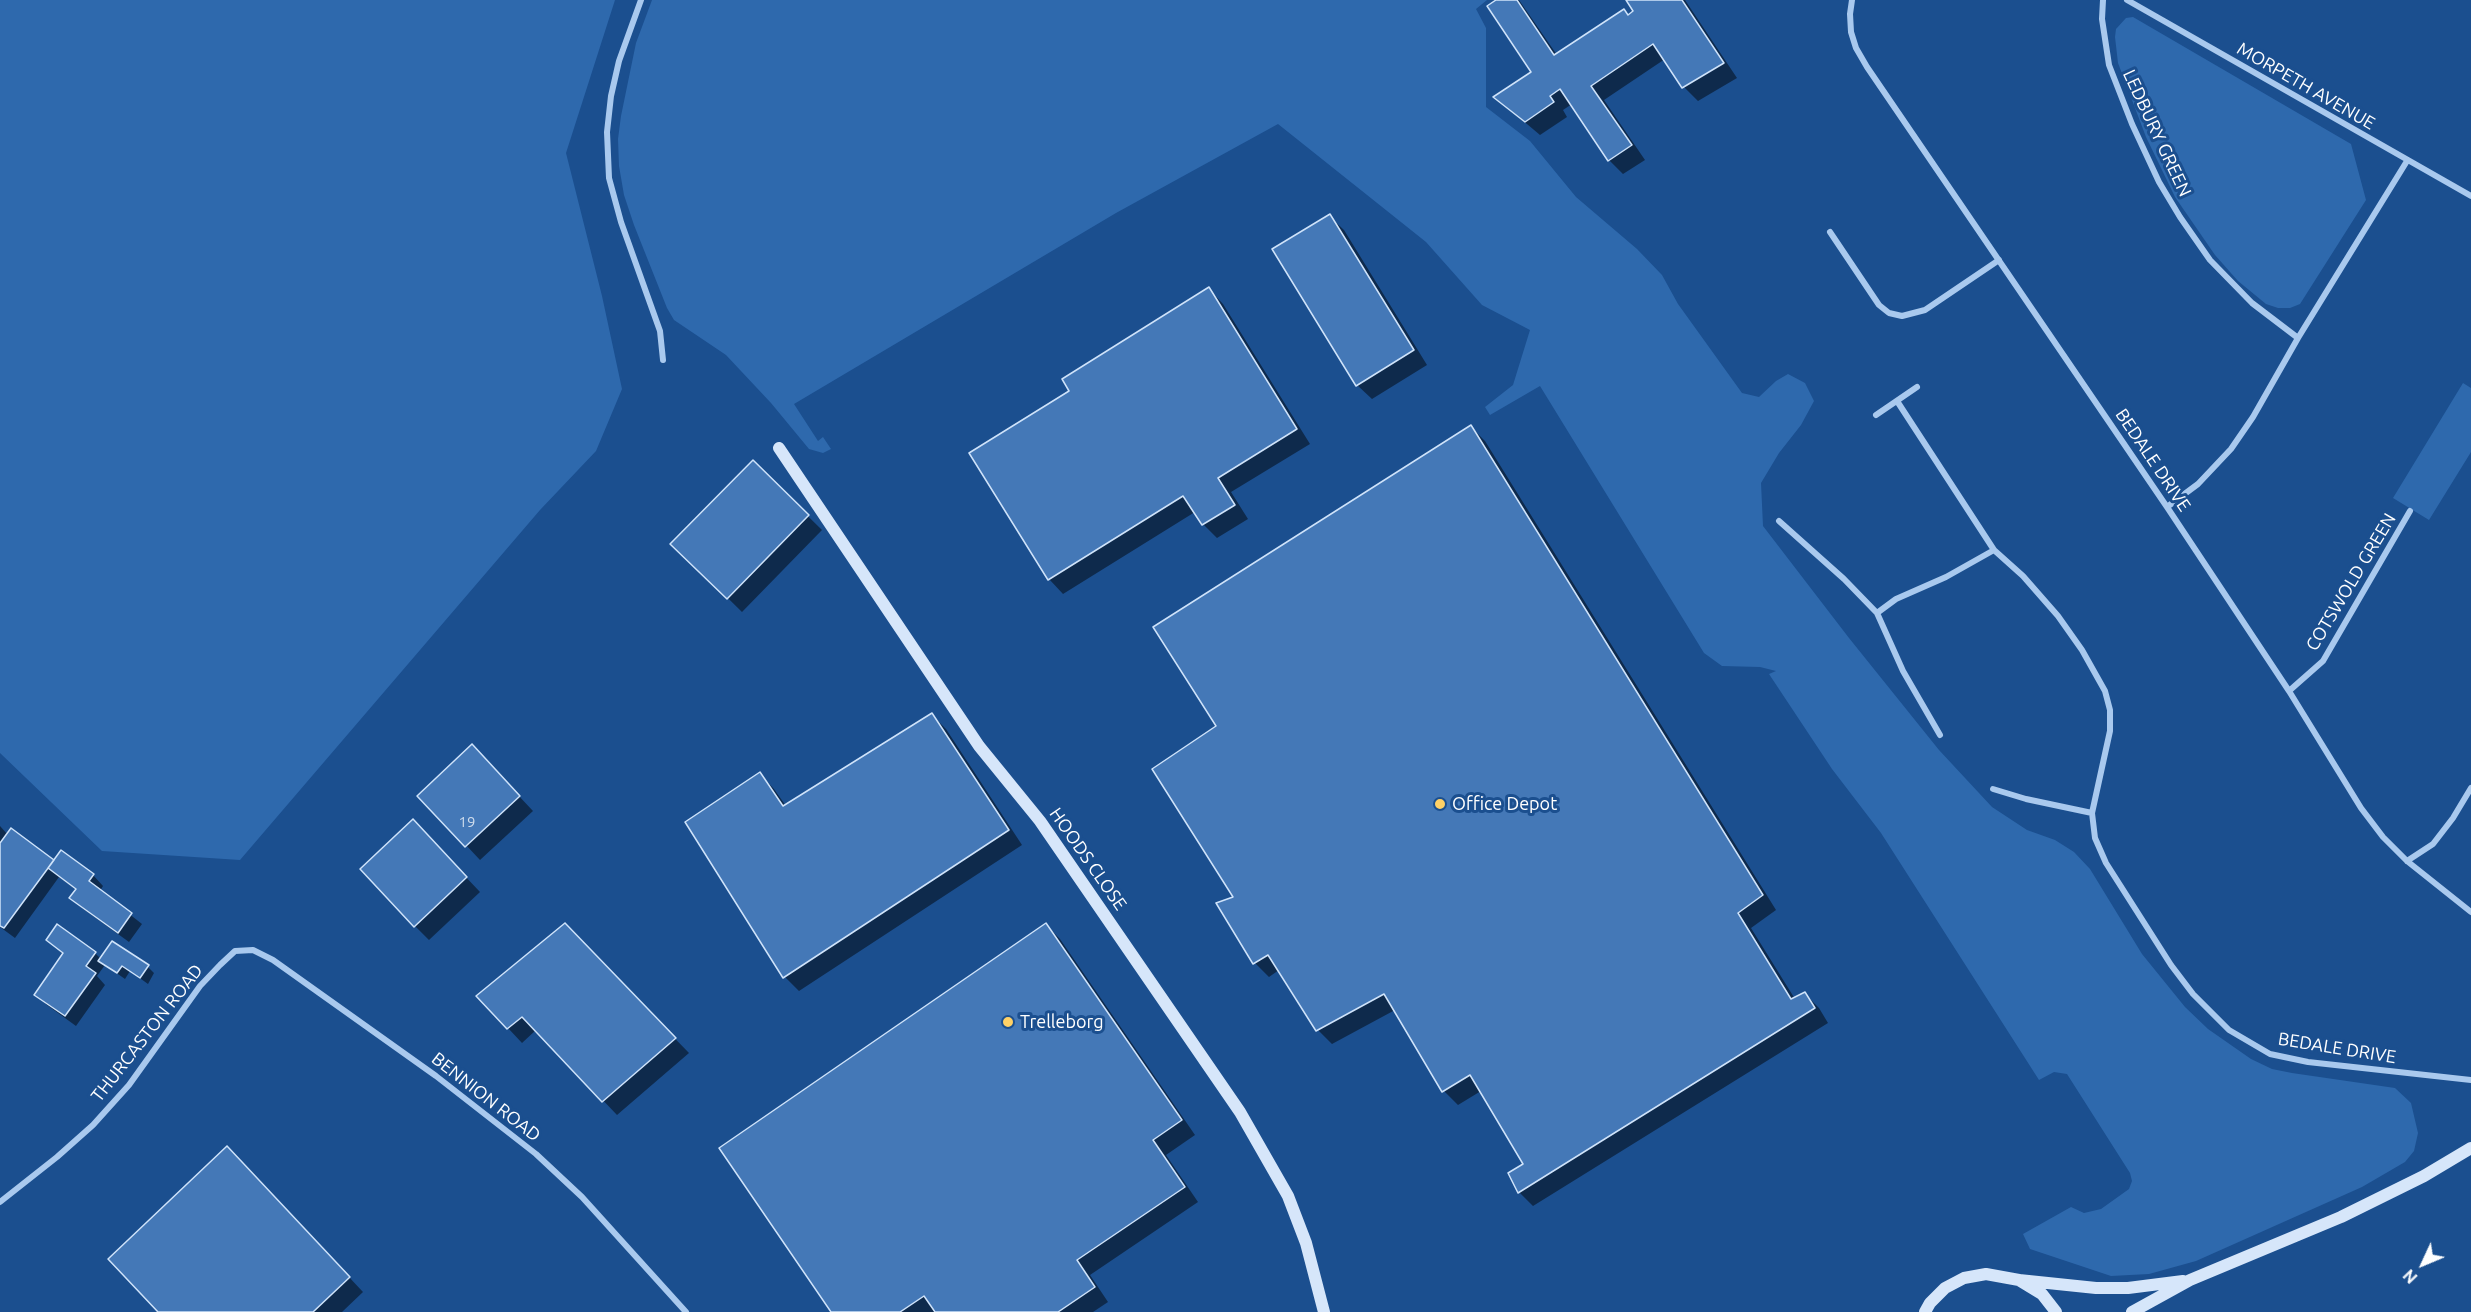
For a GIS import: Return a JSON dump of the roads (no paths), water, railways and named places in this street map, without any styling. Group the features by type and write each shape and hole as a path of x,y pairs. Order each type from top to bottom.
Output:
{"street":[{"path":"641,0 619,61 611,96 607,132 609,178 621,222 660,331 663,360"},
{"name":"BEDALE DRIVE","path":"1852,0 1851,32 1856,48 2167,507 2289,691 2361,808 2384,837 2408,861 2471,912"},
{"name":"LEDBURY GREEN","path":"2103,0 2102,19 2109,65 2159,182 2210,260 2252,303 2298,338"},
{"name":"MORPETH AVENUE","path":"2127,0 2471,196"},
{"path":"2167,507 2198,484 2231,449 2253,417 2298,338 2407,161"},
{"path":"1830,232 1879,305 1889,313 1902,316 1925,310 1999,260"},
{"path":"1876,415 1917,387"},
{"name":"BEDALE DRIVE","path":"1896,401 1995,550 2023,576 2058,616 2082,650 2105,691 2110,710 2110,731 2092,813 2095,838 2106,863 2123,891 2193,994 2229,1030 2270,1054 2308,1062 2471,1080"},
{"name":"HOODS CLOSE","path":"779,448 979,746 1040,820 1240,1112 1288,1196 1306,1243 1324,1312"},
{"name":"COTSWOLD GREEN","path":"2289,691 2323,661 2410,511"},
{"path":"1779,521 1844,579 1877,613 1903,670 1940,735"},
{"path":"1877,613 1896,599 1995,550"},
{"path":"2408,861 2433,844 2453,818 2471,788"},
{"path":"1993,789 2026,799 2092,813"},
{"name":"BENNION ROAD","path":"235,951 253,950 273,960 487,1114 536,1154 582,1197 686,1312"},
{"name":"THURCASTON ROAD","path":"0,1202 93,1125 129,1085 200,986 235,951"},
{"path":"2132,1312 2190,1280 2341,1217 2424,1176 2471,1148"},
{"path":"1925,1312 1929,1303 1945,1288 1964,1278 1986,1274 2008,1276 2019,1280 2042,1294 2056,1312"},
{"path":"2019,1280 2096,1288 2128,1288 2190,1280"}],"place":[{"name":"Office Depot","path":"1440,804"},
{"name":"Trelleborg","path":"1008,1022"}]}
